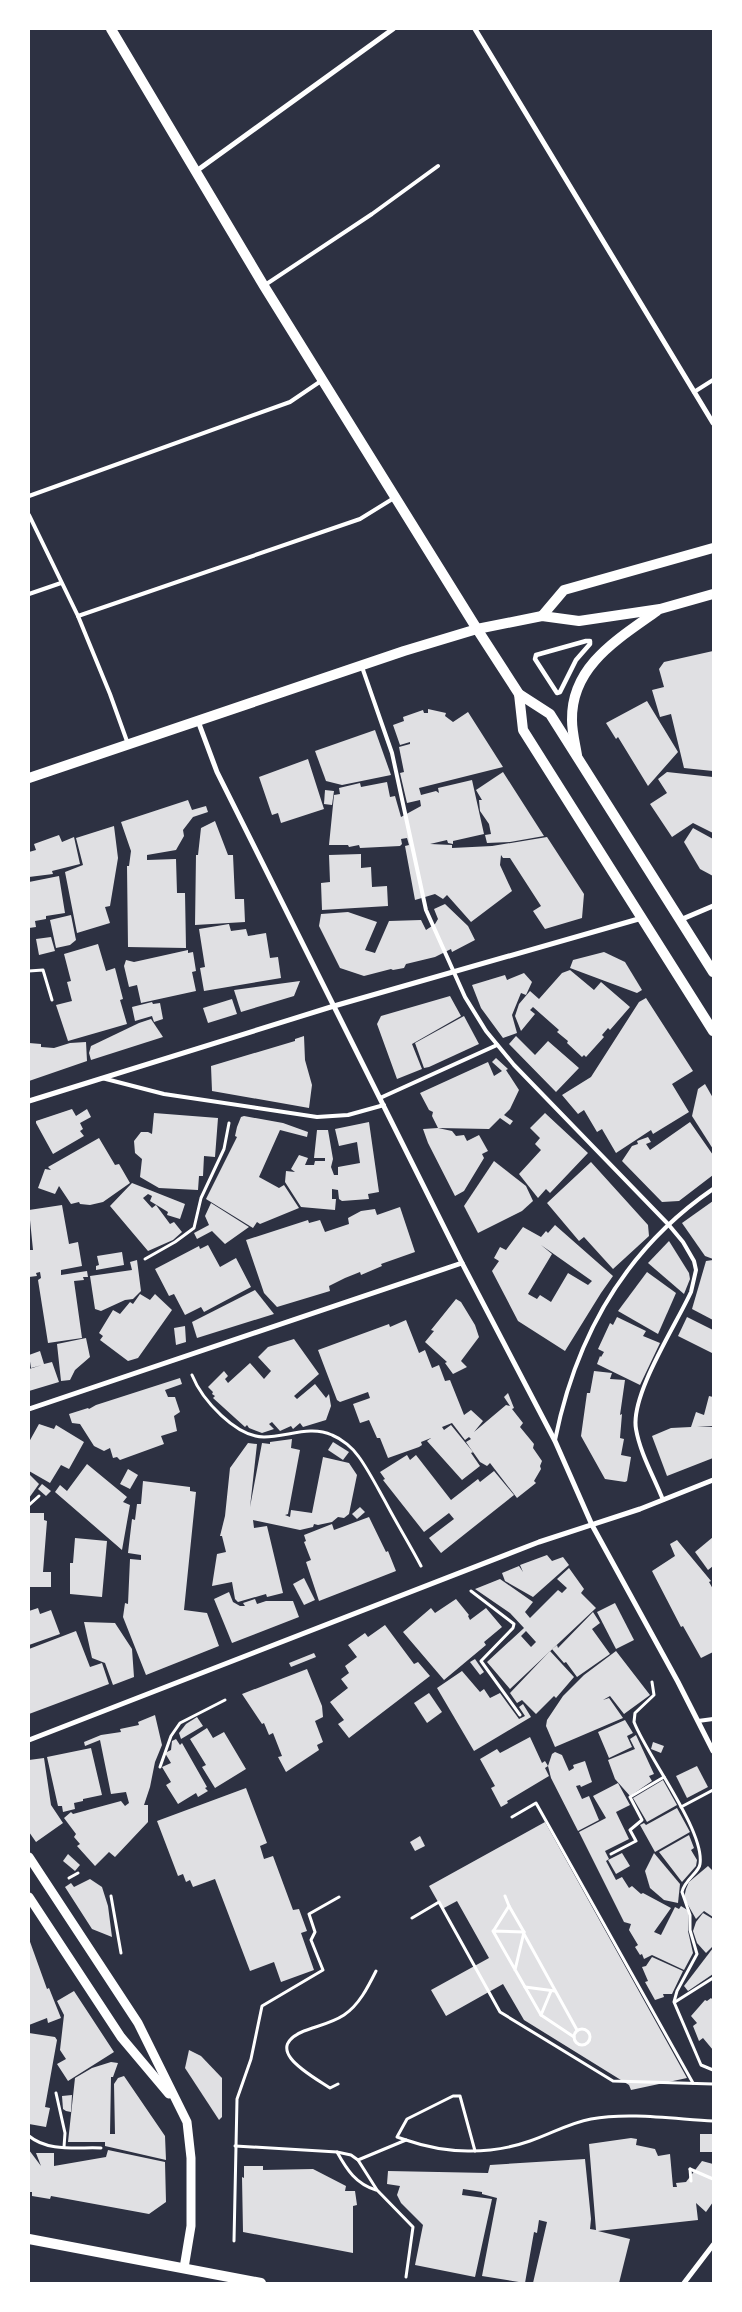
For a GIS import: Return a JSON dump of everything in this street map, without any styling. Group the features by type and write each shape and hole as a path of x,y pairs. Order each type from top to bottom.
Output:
{"main road":[{"path":"111,29 264,286 477,629 519,694 550,714 713,972"},
{"path":"542,616 564,590 713,548"},
{"path":"29,778 477,629 542,616 579,621 660,609 713,594"},
{"path":"578,758 572,720 574,696 582,676 596,657 660,609"},
{"path":"519,694 523,730 713,1031"},
{"path":"29,2239 261,2283"}],"street":[{"path":"195,172 393,29"},
{"path":"475,29 713,423"},
{"path":"590,642 589,646 570,670 560,692 557,693 554,690 535,659 536,655 590,642"},
{"path":"198,721 217,772 462,1263 555,1441 592,1525 664,1656 713,1751"},
{"path":"680,920 713,906"},
{"path":"29,1101 334,1006 642,918"},
{"path":"29,1409 462,1263"},
{"path":"29,1740 539,1542 663,1500 713,1480"},
{"path":"29,1857 138,2023 187,2122 191,2158 191,2226 184,2268"},
{"path":"29,1897 121,2037 179,2106"},
{"path":"684,2283 713,2245"}],"lane":[{"path":"264,286 372,214 438,166"},
{"path":"29,496 290,402 323,380"},
{"path":"694,392 713,380"},
{"path":"78,616 360,519 395,498"},
{"path":"29,515 78,616 110,694 128,745"},
{"path":"29,594 61,582"},
{"path":"362,666 392,753 426,910 474,1013 497,1045 532,1084 668,1224 694,1261 695,1279 684,1307 646,1382 635,1414 639,1441 663,1500"},
{"path":"380,1098 497,1045"},
{"path":"101,1078 164,1094 317,1118 332,1118 384,1105"},
{"path":"555,1441 568,1384 589,1330 617,1286 649,1245 668,1224 713,1189"},
{"path":"698,1721 713,1719"}],"path":[{"path":"29,971 43,970 52,1000"},
{"path":"145,1259 175,1242 194,1228 201,1198 224,1149 232,1106"},
{"path":"185,1357 196,1386 204,1397 244,1432 266,1437 310,1431 323,1432 332,1435 352,1449 367,1468 430,1585"},
{"path":"29,1505 39,1496"},
{"path":"451,1577 514,1624 513,1628 481,1661 520,1714"},
{"path":"664,1656 652,1676 654,1695 635,1714 634,1718 640,1737 681,1807 696,1839 700,1862 697,1870 686,1880 682,1892 690,1915 690,1930 696,1954 674,2002 701,2065 713,2070"},
{"path":"160,1766 171,1736 180,1722 225,1700"},
{"path":"611,1854 636,1841 630,1830 642,1820 630,1797 664,1777"},
{"path":"681,1807 713,1790"},
{"path":"512,1817 536,1803 693,2084"},
{"path":"70,1878 78,1873"},
{"path":"111,1896 122,1959"},
{"path":"505,1896 577,2030"},
{"path":"234,2240 237,2099 251,2059 262,2006 322,1970 311,1940 315,1932 309,1914 340,1897"},
{"path":"412,1918 439,1902 500,2012 610,2079 713,2084"},
{"path":"493,1931 509,1906"},
{"path":"493,1931 524,1933"},
{"path":"493,1931 541,2015 574,2037 578,2044 586,2044 589,2040 588,2032 581,2029 577,2030"},
{"path":"516,1970 524,1933"},
{"path":"338,2084 330,2088 296,2065 287,2052 288,2045 297,2034 333,2021 351,2009 365,1991 376,1971"},
{"path":"674,2002 713,1978"},
{"path":"525,1987 556,1992"},
{"path":"541,2015 551,1991"},
{"path":"574,2037 577,2030"},
{"path":"56,2093 65,2133 64,2147"},
{"path":"475,2151 460,2096 453,2096 407,2119 397,2137 452,2150 475,2151 519,2145 574,2123 593,2118 629,2117 713,2121"},
{"path":"29,2136 43,2145 101,2148"},
{"path":"358,2160 406,2140"},
{"path":"235,2146 337,2152 351,2155 358,2160 377,2190 413,2228 406,2277"},
{"path":"337,2152 355,2179 363,2186 377,2190"},
{"path":"691,2181 690,2169 713,2179"}],"building":[{"path":"713,651 713,771 684,768 671,714 660,717 652,690 664,687 659,669 664,662"},
{"path":"647,701 678,752 648,786 618,737 616,739 606,723"},
{"path":"428,709 446,713 445,716 453,722 468,712 503,767 419,788 421,795 436,791 439,793 438,788 472,780 484,834 453,841 453,844 448,843 447,840 430,844 452,845 452,848 492,846 547,837 584,894 582,918 545,929 533,911 541,906 510,858 503,858 501,855 500,865 512,891 471,922 447,895 443,899 435,894 415,900 405,846 409,845 407,838 401,839 402,844 400,846 360,848 359,845 349,847 348,845 329,845 334,795 340,794 339,788 360,783 361,787 387,782 390,797 395,796 401,817 421,806 420,800 407,803 400,773 404,772 399,747 410,744 410,742 400,745 393,725 404,721 403,717 423,710 424,713 428,713"},
{"path":"375,730 391,775 342,785 326,781 315,751"},
{"path":"308,759 324,809 281,823 278,813 272,815 259,777"},
{"path":"503,772 544,836 510,842 487,843 485,835 491,834 489,824 480,811 479,800 482,800 476,790"},
{"path":"667,772 713,777 713,833 693,823 672,837 650,804 667,793 658,779"},
{"path":"325,790 334,791 332,805 324,804"},
{"path":"188,800 192,810 206,806 208,812 193,817 183,830 184,836 176,850 147,855 147,860 176,859 177,893 185,893 186,948 128,947 127,866 129,866 131,851 121,822"},
{"path":"215,821 228,855 233,855 235,899 244,899 245,922 195,925 196,855 198,855 201,828"},
{"path":"114,826 118,858 110,906 105,907 110,923 77,933 65,872 83,865 76,838"},
{"path":"693,828 713,839 713,876 700,869 684,842"},
{"path":"59,835 62,842 74,837 80,864 52,871 53,874 29,877 29,852 36,850 34,844"},
{"path":"361,854 361,868 371,867 372,887 387,886 388,906 322,910 321,883 330,882 329,855"},
{"path":"59,876 65,913 46,916 46,919 35,921 36,927 29,928 29,882"},
{"path":"445,904 468,926 475,940 452,952 451,949 435,957 406,964 404,968 391,969 364,976 340,968 319,926 321,914 348,912 377,922 365,950 375,953 389,921 421,920 426,930 435,924 438,919 434,909"},
{"path":"71,915 76,940 70,945 56,948 50,920"},
{"path":"229,924 231,931 246,929 248,936 266,933 270,958 278,957 281,978 204,991 200,968 205,967 199,929"},
{"path":"51,937 55,951 39,955 36,939"},
{"path":"98,944 106,971 115,968 123,999 120,1000 127,1024 68,1041 56,1005 72,1001 67,982 71,981 64,954"},
{"path":"188,950 188,953 193,952 196,971 192,972 196,991 141,1003 137,985 129,987 124,966 126,960 134,962"},
{"path":"604,952 625,962 642,990 637,993 570,968 573,960"},
{"path":"570,970 594,990 601,982 630,1007 610,1030 608,1028 602,1035 604,1037 586,1057 584,1055 582,1057 567,1043 568,1041 557,1032 559,1030 533,1007 530,1010 535,1014 521,1031 515,1016 519,1004 530,991 539,999 562,973"},
{"path":"524,973 532,982 526,995 521,993 512,1015 517,1033 503,1038 481,1008 472,985 505,975 507,980"},
{"path":"300,981 294,996 241,1012 234,990"},
{"path":"450,996 461,1016 412,1044 422,1069 397,1079 377,1024 381,1016"},
{"path":"646,998 693,1071 672,1084 689,1112 653,1134 651,1130 616,1153 602,1129 597,1132 584,1110 578,1114 562,1095 591,1077 639,1002"},
{"path":"232,999 237,1014 208,1023 203,1008"},
{"path":"152,1002 153,1004 160,1003 163,1019 154,1022 152,1016 135,1021 132,1007"},
{"path":"464,1016 479,1044 424,1068 415,1043"},
{"path":"151,1019 163,1037 91,1060 89,1053 91,1046"},
{"path":"304,1036 305,1060 312,1085 309,1108 212,1091 211,1066 295,1041 295,1039"},
{"path":"516,1036 535,1055 548,1041 579,1068 556,1092 509,1044"},
{"path":"86,1042 87,1061 29,1081 29,1043 41,1044 41,1047 54,1048 70,1043"},
{"path":"496,1058 508,1069 506,1070 519,1090 510,1109 504,1115 513,1121 510,1125 500,1118 489,1129 438,1128 432,1116 433,1112 429,1110 420,1093 488,1062 494,1076 502,1071 492,1062"},
{"path":"705,1084 713,1098 713,1149 692,1116 698,1089"},
{"path":"72,1109 76,1116 87,1109 91,1117 80,1123 83,1129 80,1131 84,1136 53,1154 36,1121"},
{"path":"154,1113 218,1118 215,1157 204,1156 203,1176 199,1176 198,1190 159,1188 140,1177 142,1159 135,1153 134,1141 141,1132 152,1134"},
{"path":"545,1113 588,1153 550,1193 546,1189 538,1198 519,1174 541,1150 535,1144 540,1138 530,1128"},
{"path":"241,1117 283,1123 308,1132 307,1137 280,1130 259,1177 279,1188 284,1185 299,1208 260,1224 257,1222 253,1228 206,1199 237,1137 235,1136 237,1127"},
{"path":"369,1122 379,1192 368,1194 369,1199 342,1201 339,1199 338,1190 332,1189 332,1199 336,1199 335,1210 301,1207 285,1182 286,1171 295,1172 291,1169 299,1155 308,1158 305,1165 314,1165 315,1161 325,1161 325,1158 314,1158 317,1130 328,1130 333,1159 331,1167 334,1175 338,1175 338,1167 360,1163 357,1142 339,1146 335,1129"},
{"path":"690,1122 713,1155 713,1175 679,1201 662,1202 622,1161 632,1146 638,1144 637,1141 648,1137 651,1142 646,1144 650,1150"},
{"path":"438,1128 452,1131 456,1136 464,1135 467,1141 479,1135 488,1151 482,1154 484,1158 464,1191 455,1196 428,1143 423,1129"},
{"path":"99,1138 115,1165 119,1164 130,1183 103,1202 90,1205 80,1204 79,1202 71,1204 59,1186 55,1194 38,1188 45,1169 51,1170 48,1167"},
{"path":"494,1161 526,1186 533,1201 522,1211 478,1233 464,1206"},
{"path":"591,1162 648,1225 649,1236 613,1269 584,1237 579,1241 547,1203"},
{"path":"132,1183 185,1204 180,1219 167,1215 168,1212 150,1201 152,1196 148,1194 143,1198 152,1208 156,1205 170,1224 174,1222 182,1232 173,1240 148,1251 110,1206"},
{"path":"713,1201 713,1259 705,1256 682,1223"},
{"path":"211,1203 249,1227 225,1244 212,1231 197,1239 194,1233 209,1225 205,1216"},
{"path":"62,1205 69,1244 78,1242 82,1266 61,1270 61,1275 87,1271 88,1277 83,1277 84,1280 74,1281 82,1338 48,1343 38,1280 41,1278 40,1272 36,1273 37,1276 29,1277 29,1250 33,1250 29,1210"},
{"path":"400,1207 415,1252 381,1264 382,1266 361,1275 360,1272 345,1278 329,1286 330,1291 277,1307 264,1293 246,1240 308,1220 309,1223 320,1220 325,1232 349,1224 348,1218 361,1211 375,1209 377,1215"},
{"path":"555,1225 613,1276 565,1351 518,1321 492,1271 499,1261 494,1258 500,1247 506,1250 523,1227 541,1237 546,1231 548,1233","holes":["541,1245 592,1281 588,1285 568,1273 551,1302 540,1295 537,1299 528,1294 552,1254"]},
{"path":"669,1241 689,1273 690,1279 684,1294 648,1263"},
{"path":"208,1245 220,1267 236,1258 251,1287 204,1312 201,1307 185,1315 174,1294 169,1296 155,1269 199,1246 200,1249"},
{"path":"122,1252 124,1265 96,1270 96,1266 99,1265 97,1256"},
{"path":"137,1260 141,1291 133,1299 125,1300 101,1311 95,1309 90,1276 132,1270 130,1262"},
{"path":"713,1260 713,1320 692,1309 706,1261"},
{"path":"647,1272 676,1293 658,1334 618,1311"},
{"path":"255,1290 274,1314 197,1338 192,1322"},
{"path":"140,1294 150,1300 155,1294 172,1310 138,1358 128,1361 100,1340 103,1336 99,1333 113,1310 120,1314 130,1302 133,1304"},
{"path":"456,1299 461,1302 475,1325 479,1337 461,1361 467,1367 453,1374 445,1363 447,1362 425,1342 434,1331 431,1330"},
{"path":"617,1317 646,1331 643,1336 660,1343 640,1385 597,1364 604,1352 598,1349 610,1323 613,1325"},
{"path":"687,1317 713,1330 712,1353 678,1336"},
{"path":"406,1320 419,1353 425,1350 432,1368 439,1365 445,1381 450,1380 464,1415 471,1410 483,1421 474,1432 506,1405 510,1406 504,1397 508,1393 514,1408 512,1409 523,1423 520,1427 534,1444 533,1448 542,1461 541,1469 534,1481 536,1483 517,1498 490,1463 487,1466 480,1462 473,1452 471,1453 480,1466 462,1480 427,1441 431,1438 421,1442 422,1445 419,1447 388,1458 380,1438 377,1438 369,1420 360,1423 353,1404 370,1398 368,1392 340,1402 337,1400 318,1350 389,1324 390,1327","holes":["452,1423 465,1440 469,1437 471,1439 466,1442 473,1452 451,1425 444,1430 442,1427"]},
{"path":"185,1326 186,1342 176,1345 174,1328"},
{"path":"86,1338 90,1357 75,1370 70,1380 61,1381 57,1344"},
{"path":"294,1339 319,1374 294,1396 297,1399 315,1384 326,1398 329,1394 331,1406 326,1420 303,1427 300,1423 293,1429 291,1426 280,1431 272,1422 269,1424 274,1429 262,1433 249,1428 247,1425 245,1427 213,1398 215,1396 208,1387 224,1371 228,1376 225,1379 228,1383 250,1363 264,1379 271,1371 258,1357 268,1347"},
{"path":"40,1351 44,1364 52,1362 59,1382 29,1391 29,1369 42,1365 31,1368 29,1355"},
{"path":"594,1371 612,1373 610,1379 625,1380 620,1415 622,1414 620,1438 624,1439 621,1455 631,1457 627,1481 625,1482 605,1479 581,1436 587,1393 590,1393"},
{"path":"180,1378 182,1384 165,1390 168,1397 175,1397 180,1412 174,1416 177,1431 161,1436 164,1444 120,1460 117,1457 113,1458 110,1448 104,1451 94,1446 80,1424 72,1423 69,1414"},
{"path":"709,1396 713,1397 713,1426 697,1427 713,1427 713,1458 667,1476 652,1436 671,1428 691,1427 696,1412 704,1415"},
{"path":"39,1424 54,1429 56,1425 84,1442 69,1469 61,1465 50,1483 29,1471 29,1442"},
{"path":"292,1439 291,1448 300,1450 288,1514 285,1515 290,1517 291,1510 312,1513 323,1457 349,1463 357,1475 349,1514 344,1518 338,1517 332,1522 314,1524 313,1527 300,1530 253,1520 254,1528 267,1526 283,1593 267,1597 266,1594 238,1602 235,1599 232,1582 212,1586 217,1554 226,1552 222,1536 220,1536 225,1516 230,1468 248,1443 257,1444 250,1507 262,1443 270,1444 270,1442"},
{"path":"333,1442 349,1452 343,1460 328,1450"},
{"path":"407,1455 410,1460 416,1455 451,1500 478,1479 480,1482 494,1471 514,1495 441,1553 429,1538 454,1519 449,1513 424,1532 383,1480 385,1479 380,1472"},
{"path":"87,1464 127,1497 123,1502 130,1505 122,1550 55,1492 60,1485 67,1491"},
{"path":"128,1469 138,1475 130,1489 120,1484"},
{"path":"29,1474 39,1484 29,1498"},
{"path":"143,1481 190,1487 190,1491 196,1492 184,1610 207,1613 219,1646 146,1675 123,1617 125,1603 128,1604 130,1559 141,1560 141,1555 128,1553 132,1519 135,1520 137,1504 141,1504"},
{"path":"42,1484 51,1491 46,1496 38,1489"},
{"path":"360,1507 365,1512 357,1519 352,1514"},
{"path":"30,1513 44,1513 44,1520 47,1521 43,1572 51,1572 51,1587 29,1587"},
{"path":"369,1517 386,1552 388,1551 396,1571 319,1601 306,1562 311,1560 304,1542 306,1541 304,1535 332,1524 334,1530"},
{"path":"713,1537 713,1566 708,1570 695,1552"},
{"path":"75,1538 107,1541 102,1597 70,1594 70,1563 73,1563"},
{"path":"677,1540 711,1581 709,1582 713,1589 713,1652 701,1658 683,1626 681,1627 652,1571 675,1556 670,1544"},
{"path":"547,1555 552,1561 563,1557 569,1565 533,1597 505,1581 502,1573 519,1566 523,1572 520,1565"},
{"path":"569,1568 584,1589 581,1593 596,1608 510,1689 487,1662 524,1628 510,1613 475,1589 500,1579 533,1602 525,1612 530,1618 558,1590 562,1593 567,1588 557,1579","holes":["526,1631 536,1642 531,1647 521,1636"]},
{"path":"304,1578 315,1600 304,1605 293,1584"},
{"path":"229,1592 233,1602 240,1606 245,1606 243,1603 255,1599 257,1604 266,1601 293,1601 299,1617 232,1643 214,1599"},
{"path":"456,1599 469,1615 470,1620 486,1608 502,1627 484,1642 486,1645 444,1680 403,1632 431,1608 435,1613"},
{"path":"615,1603 634,1640 616,1649 597,1612"},
{"path":"38,1608 40,1614 51,1610 60,1634 29,1645 29,1611"},
{"path":"593,1612 600,1623 592,1629 610,1654 577,1677 566,1662 564,1663 552,1649 557,1645 558,1648"},
{"path":"84,1622 115,1623 132,1649 134,1677 113,1685 105,1663 92,1658"},
{"path":"385,1625 414,1664 418,1662 430,1676 349,1738 338,1724 344,1720 330,1702 348,1688 341,1679 349,1673 345,1666 357,1657 348,1645 365,1633 368,1637"},
{"path":"76,1631 90,1667 102,1663 109,1684 29,1714 29,1649"},
{"path":"550,1651 574,1677 556,1698 554,1696 536,1714 522,1700 517,1703 510,1693"},
{"path":"616,1651 650,1695 624,1714 610,1696 603,1700 609,1698 623,1718 555,1747 546,1726 547,1720 563,1696 584,1675"},
{"path":"314,1653 316,1657 291,1667 289,1663"},
{"path":"475,1659 484,1672 480,1675 470,1662"},
{"path":"307,1669 322,1706 323,1717 315,1721 323,1742 317,1745 319,1750 286,1772 278,1757 282,1756 273,1733 269,1735 264,1723 262,1724 242,1694"},
{"path":"462,1671 480,1692 484,1689 490,1698 500,1693 519,1719 525,1716 519,1707 523,1704 531,1717 474,1751 437,1688"},
{"path":"429,1693 442,1712 427,1723 414,1703"},
{"path":"155,1715 162,1745 155,1762 144,1805 148,1805 148,1822 115,1857 109,1852 95,1866 77,1846 80,1844 74,1837 76,1834 64,1818 71,1812 73,1814 121,1801 125,1806 129,1803 126,1792 111,1794 100,1740 85,1746 84,1742 101,1735 121,1732 120,1729 139,1725 138,1722"},
{"path":"197,1717 203,1726 181,1739 179,1733 186,1724"},
{"path":"625,1720 633,1733 627,1736 632,1747 609,1758 598,1732"},
{"path":"207,1728 213,1738 224,1732 246,1769 215,1788 202,1767 206,1765 190,1739"},
{"path":"636,1735 654,1774 649,1776 652,1781 630,1796 615,1779 608,1760 635,1749 630,1739"},
{"path":"530,1737 542,1763 545,1761 548,1766 545,1768 549,1776 507,1801 508,1803 501,1807 491,1788 495,1786 480,1759 497,1749 500,1753"},
{"path":"176,1739 180,1745 182,1743 208,1791 198,1797 196,1793 178,1804 166,1785 171,1782 162,1767 171,1763 165,1753 171,1750 172,1741"},
{"path":"653,1742 664,1746 661,1753 651,1749"},
{"path":"91,1748 102,1795 83,1799 83,1801 74,1803 75,1809 63,1812 62,1806 58,1806 47,1757"},
{"path":"555,1752 562,1755 569,1771 574,1768 573,1765 585,1761 592,1782 581,1787 580,1785 576,1786 582,1799 589,1796 599,1820 578,1831 551,1778 548,1766 552,1754"},
{"path":"44,1758 51,1805 63,1823 36,1842 29,1832 29,1760"},
{"path":"697,1766 708,1787 687,1798 676,1776"},
{"path":"663,1780 677,1805 647,1822 633,1798"},
{"path":"618,1783 630,1805 616,1812 629,1839 605,1851 609,1859 606,1861 616,1880 622,1877 629,1888 632,1886 641,1894 643,1893 671,1908 654,1932 661,1935 675,1907 679,1909 681,1906 689,1911 688,1931 693,1953 684,1970 652,1955 644,1959 642,1954 640,1955 635,1947 638,1945 629,1930 631,1924 624,1922 579,1832 606,1818 593,1796"},
{"path":"246,1788 267,1843 260,1846 264,1859 273,1856 293,1910 299,1909 307,1931 301,1933 314,1970 281,1982 274,1962 250,1971 215,1879 193,1887 190,1880 186,1882 183,1874 178,1876 157,1821"},
{"path":"677,1808 690,1832 655,1852 640,1825 644,1823 646,1825"},
{"path":"545,1822 687,2078 631,2090 629,2085 524,2020 503,1984 446,2016 431,1990 489,1958 457,1901 442,1909 429,1886"},
{"path":"689,1835 694,1848 691,1850 697,1860 696,1866 682,1882 659,1852"},
{"path":"420,1836 425,1846 415,1851 410,1842"},
{"path":"622,1853 630,1866 616,1874 608,1860"},
{"path":"654,1853 680,1884 678,1903 664,1900 650,1888 645,1871"},
{"path":"68,1854 80,1865 75,1871 63,1861"},
{"path":"708,1866 713,1871 713,1917 704,1911 696,1919 684,1898 686,1889 689,1882"},
{"path":"90,1879 102,1887 108,1906 112,1937 92,1929 65,1887 71,1883 74,1887"},
{"path":"703,1913 713,1919 713,1946 706,1953 697,1943 693,1931 696,1922"},
{"path":"29,1939 47,1989 49,1988 61,2018 48,2023 47,2018 29,2025"},
{"path":"713,1948 713,1974 688,1991 684,1986"},
{"path":"652,1957 683,1971 672,1994 663,1994 664,1997 655,2000 645,1982 648,1981 642,1967 646,1966"},
{"path":"74,1991 114,2052 68,2081 57,2064 66,2059 60,2050 64,2015 57,2001"},
{"path":"711,1998 713,2000 713,2050 703,2038 699,2041 693,2026 697,2023 691,2016 705,2000 707,2001"},
{"path":"29,2033 55,2037 57,2040 45,2107 50,2108 46,2127 29,2124"},
{"path":"189,2050 201,2056 222,2078 222,2117 219,2120 185,2068"},
{"path":"111,2062 118,2063 113,2077 111,2077 110,2134 115,2134 114,2084 118,2078 124,2076 165,2136 166,2160 105,2146 105,2142 68,2142 75,2078 92,2068"},
{"path":"72,2095 71,2112 66,2111 63,2109 62,2096"},
{"path":"700,2134 713,2134 713,2152 700,2152"},
{"path":"631,2138 637,2139 636,2145 655,2149 658,2156 670,2154 673,2187 677,2187 676,2183 686,2182 702,2161 713,2164 713,2202 706,2212 696,2203 698,2220 598,2231 630,2239 619,2283 533,2283 547,2222 539,2220 537,2233 534,2232 525,2283 482,2276 497,2198 482,2194 482,2192 463,2189 462,2195 492,2199 475,2277 415,2265 423,2225 401,2203 397,2195 400,2186 387,2184 388,2171 488,2173 490,2165 585,2159 591,2219 590,2229 596,2230 589,2144"},
{"path":"29,2150 41,2166 36,2153 54,2153 54,2166 106,2157 108,2150 165,2162 166,2202 149,2214 51,2196 50,2199 32,2196 32,2192 29,2192"},
{"path":"244,2166 263,2166 263,2170 313,2169 346,2186 345,2191 355,2191 357,2205 353,2206 353,2253 243,2232 242,2177 244,2178"}]}
